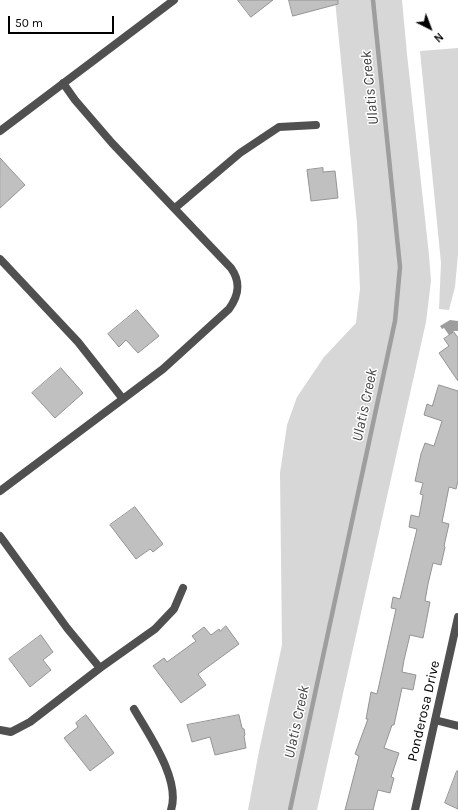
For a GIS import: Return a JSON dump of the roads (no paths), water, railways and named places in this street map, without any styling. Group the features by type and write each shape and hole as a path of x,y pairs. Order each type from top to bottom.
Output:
{"street":[{"path":"0,131 174,0"},
{"path":"0,491 162,370 229,309 235,301 238,293 236,275 231,268 112,143 62,84"},
{"path":"175,208 240,153 279,127 316,126"},
{"path":"0,259 78,342 123,399"},
{"path":"0,536 67,628 100,668"},
{"path":"0,730 11,732 30,722 100,668 155,629 174,609 183,588"},
{"name":"Ponderosa Drive","path":"415,810 458,617"},
{"path":"134,709 157,748 170,777 173,804 171,810"},
{"path":"435,720 458,726"}],"waterway":[{"name":"Ulatis Creek","path":"290,810 395,321 400,267 373,0"}]}
